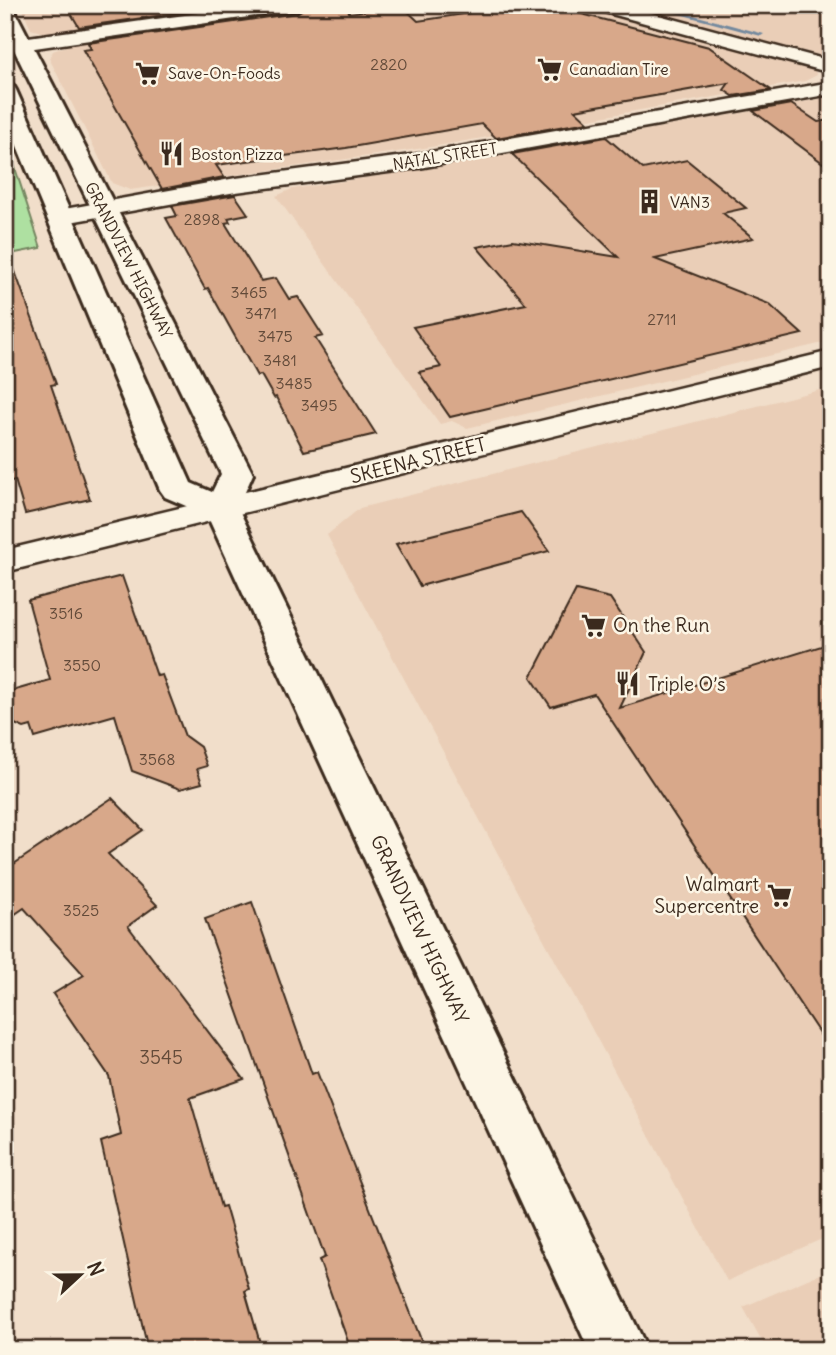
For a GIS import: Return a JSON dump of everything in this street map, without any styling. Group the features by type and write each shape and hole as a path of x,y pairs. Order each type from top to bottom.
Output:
{"main road":[{"name":"GRANDVIEW HIGHWAY","path":"5,11 237,474 221,508 619,1350"},
{"path":"5,90 177,490 221,508"}],"street":[{"path":"21,44 297,5"},
{"path":"599,5 831,67"},
{"name":"NATAL STREET","path":"59,217 236,185 419,161 831,88"},
{"name":"SKEENA STREET","path":"5,561 831,359"}],"shaded area":[{"path":"21,5 253,5 48,34 31,29"},
{"path":"343,5 575,5 812,67 817,75 805,81 431,147 130,190 112,183 49,58 53,51 72,44"},
{"path":"620,5 831,5 831,58 691,24"},
{"path":"831,97 831,341 467,428 452,421 440,424 276,196 292,189 457,164"},
{"path":"831,387 831,1235 727,1281 327,535 360,508"},
{"path":"831,1269 831,1350 767,1350 743,1307"}],"green space":[{"path":"5,137 41,248 5,255"}],"building":[{"path":"66,5 235,5 79,27"},
{"path":"309,5 348,5 349,13 402,6 418,21 523,5 547,5 709,47 771,90 733,96 724,90 729,83 575,110 588,122 496,138 482,124 346,148 216,165 224,177 162,189 83,50 91,49 88,43 297,13"},
{"path":"791,104 818,122 831,120 831,169 753,111"},
{"path":"606,137 643,169 687,160 746,208 723,213 753,238 655,259 769,304 802,334 450,417 419,372 441,367 413,327 526,304 477,247 513,240 618,257 512,154"},
{"path":"235,195 248,214 228,218 230,222 225,223 261,281 276,278 289,299 298,297 323,336 315,338 376,434 304,451 276,397 274,398 261,375 257,376 208,288 205,289 166,218 177,216 172,206"},
{"path":"9,255 56,384 51,385 90,499 25,514 15,480 5,483 5,256"},
{"path":"521,512 549,551 420,586 396,544"},
{"path":"122,576 157,676 162,675 185,736 200,747 207,766 197,769 202,783 180,789 132,771 115,715 35,738 31,726 24,728 10,722 5,693 50,680 28,600"},
{"name":"Walmart Supercentre","path":"576,590 610,598 646,652 620,708 831,643 831,1051 594,694 551,707 531,677"},
{"path":"112,798 143,830 108,854 157,905 128,926 244,1079 190,1098 221,1207 225,1206 249,1289 245,1291 262,1350 148,1350 101,1142 121,1135 109,1076 53,994 84,975 24,908 5,921 5,870"},
{"path":"252,902 312,1074 317,1072 425,1350 351,1350 319,1260 325,1257 205,919"}],"waterway":[{"path":"649,5 761,34"}],"place":[{"name":"Canadian Tire","path":"549,69"},
{"name":"Save-On-Foods","path":"148,73"},
{"name":"Boston Pizza","path":"171,154"},
{"name":"VAN3","path":"650,202"},
{"name":"On the Run","path":"593,625"},
{"name":"Triple O’s","path":"628,684"},
{"name":"Walmart Supercentre","path":"779,895"}]}
